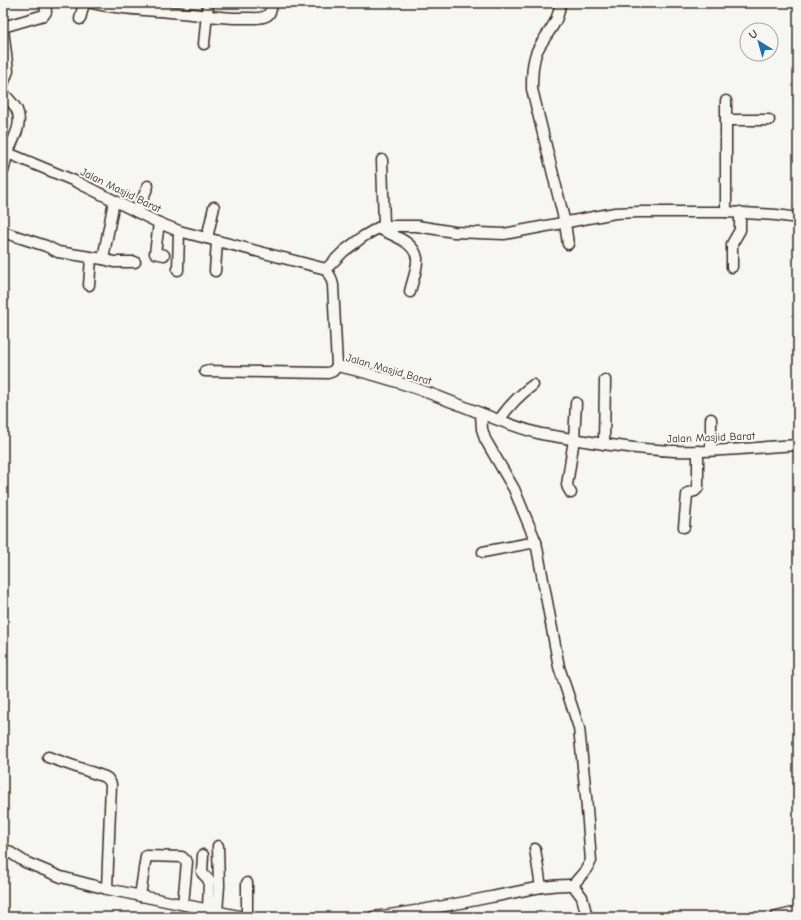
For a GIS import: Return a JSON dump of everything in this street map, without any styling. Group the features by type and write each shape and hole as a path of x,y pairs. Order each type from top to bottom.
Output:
{"street":[{"path":"3,84 8,71 3,28 36,16 44,15 46,12 45,3"},
{"path":"80,19 84,3"},
{"path":"92,3 220,18 261,18 270,12 272,3"},
{"path":"204,44 208,3"},
{"path":"560,3 558,19 535,57 532,89 565,223 568,244"},
{"path":"3,93 17,110 18,116 17,133 6,152 3,171"},
{"path":"726,101 726,212"},
{"path":"726,120 769,120"},
{"name":"Jalan Masjid Barat","path":"6,152 77,182 159,223 179,231 326,269 333,285 337,366 375,376 428,393 525,430 574,439 649,450 698,451 798,445"},
{"path":"381,227 382,160"},
{"path":"137,212 148,186"},
{"path":"103,259 114,201"},
{"path":"214,207 212,240 215,271"},
{"path":"326,269 350,246 364,236 381,227 398,225 417,226 454,232 504,234 615,214 659,211 740,212 798,218"},
{"path":"732,267 732,244 740,230 740,212"},
{"path":"159,223 155,253 164,256"},
{"path":"381,227 408,243 415,253 417,258 410,292"},
{"path":"178,270 179,231"},
{"path":"3,232 46,246 58,252 114,262 135,262"},
{"path":"89,285 91,258"},
{"path":"205,371 328,373 333,371 337,366"},
{"path":"604,444 605,380"},
{"path":"499,420 513,401 533,385"},
{"path":"571,493 567,485 574,439 576,404"},
{"path":"481,414 482,429 485,439 514,489 536,542 559,667 579,728 590,861 577,890 587,917"},
{"path":"711,419 711,450"},
{"path":"684,527 687,495 698,488 698,451"},
{"path":"483,552 536,542"},
{"path":"48,757 105,777 111,784 107,889"},
{"path":"212,911 219,886 218,846"},
{"path":"3,848 25,862 61,877 107,889 244,917"},
{"path":"536,849 541,887"},
{"path":"203,855 202,872 208,880 212,911"},
{"path":"140,896 146,856 182,858 187,862 183,904"},
{"path":"247,883 247,917"},
{"path":"373,917 457,904 556,885 577,890"},
{"path":"776,917 798,912"}]}
